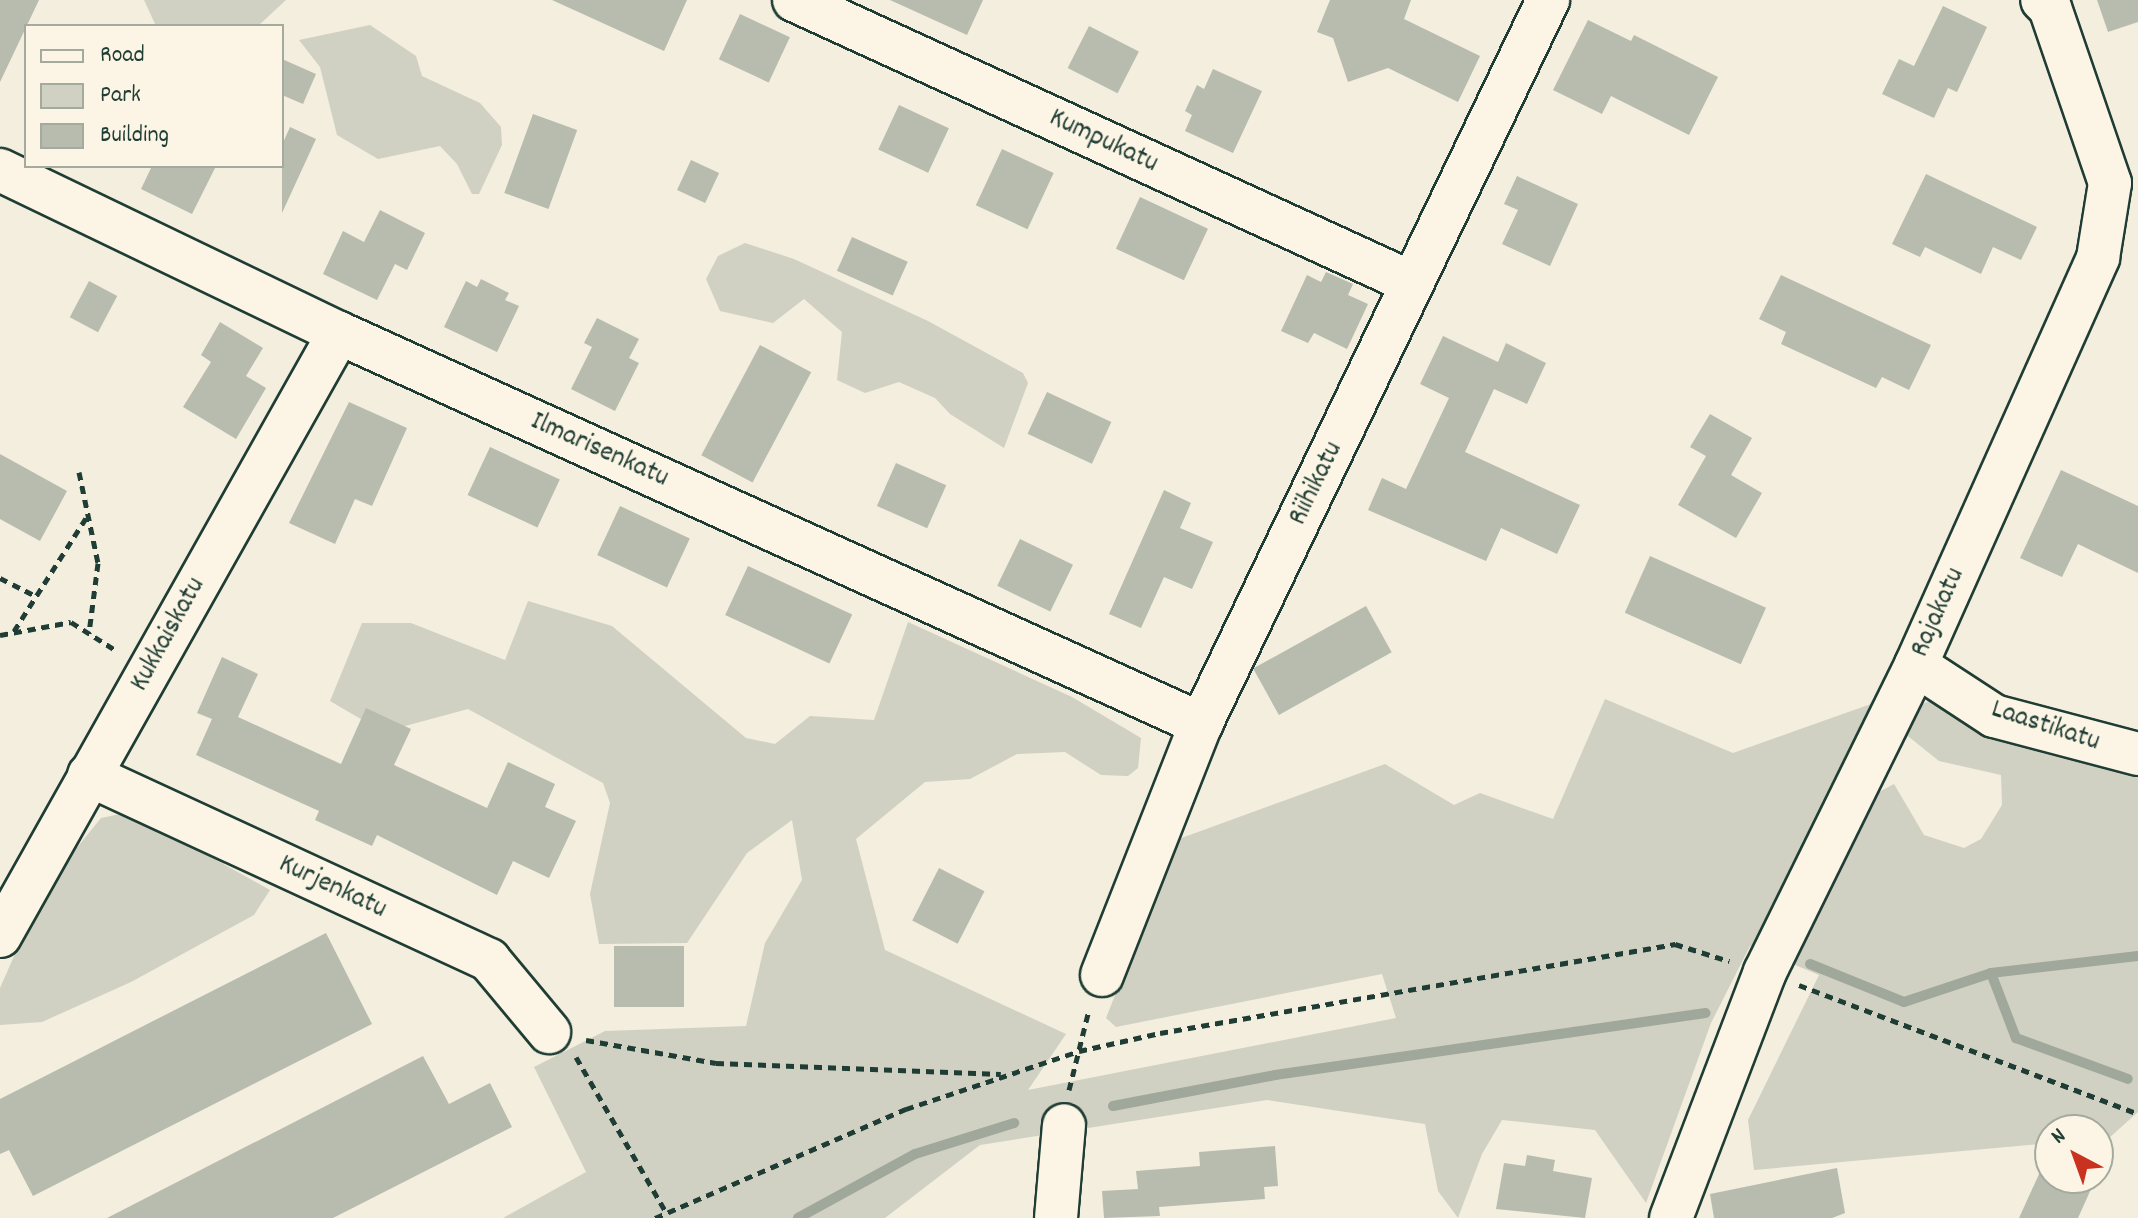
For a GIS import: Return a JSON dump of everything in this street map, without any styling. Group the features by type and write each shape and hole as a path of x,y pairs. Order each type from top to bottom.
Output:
{"street":[{"name":"Kumpukatu","path":"794,0 1412,283"},
{"name":"Riihikatu","path":"1102,975 1201,724 1548,0"},
{"name":"Rajakatu","path":"1671,1218 1765,972 1916,665 2098,258 2110,183 2050,8 2042,0"},
{"name":"Ilmarisenkatu","path":"0,170 339,333 1201,724"},
{"name":"Kukkaiskatu","path":"0,936 339,333"},
{"name":"Laastikatu","path":"1916,665 1994,716 2138,754"},
{"name":"Kurjenkatu","path":"89,775 489,960 549,1032"},
{"path":"1056,1218 1064,1125"}],"path":[{"path":"79,472 98,563 89,633"},
{"path":"14,631 88,514"},
{"path":"0,578 36,596"},
{"path":"0,635 71,622 149,670"},
{"path":"655,1218 906,1109 1079,1051 1160,1033 1675,944 1765,972 2138,1114"},
{"path":"1064,1125 1079,1051 1102,975"},
{"path":"549,1032 716,1063 1008,1074"},
{"path":"549,1032 578,1059 666,1212"}],"green space":[{"path":"144,0 286,0 260,24 155,24"},
{"path":"370,25 416,56 422,76 480,103 501,127 502,145 479,194 472,194 457,164 440,146 378,159 337,135 320,67 299,40"},
{"path":"745,243 794,259 928,321 1023,373 1028,383 1004,448 950,414 935,398 899,382 865,393 837,380 842,332 804,299 773,323 720,311 706,279 718,256"},
{"path":"528,601 612,626 746,738 775,744 810,716 874,720 908,622 1072,697 1141,738 1138,768 1128,776 1101,775 1065,752 1017,754 970,779 925,782 856,839 885,950 1066,1034 1028,1090 1396,1018 1382,974 1116,1027 1106,1018 1176,840 1385,764 1454,805 1480,793 1553,819 1605,699 1733,753 1871,704 1799,864 1855,832 1879,792 1894,784 1924,835 1964,848 1981,839 2002,805 2001,775 1939,761 1904,733 1914,708 1931,700 2050,755 2138,771 2138,1112 2114,1134 2114,1114 2034,1114 2034,1144 1754,1170 1748,1120 1819,975 1750,946 1711,1023 1646,1203 1595,1130 1502,1120 1482,1154 1458,1218 1438,1191 1425,1124 1267,1100 980,1145 885,1218 503,1218 586,1172 534,1067 605,1031 746,1026 765,943 802,880 792,820 747,853 687,943 599,944 590,894 610,803 603,783 468,709 383,732 330,701 362,623 411,623 505,660"},
{"path":"130,812 270,890 254,915 131,982 42,1022 0,1025 0,988 44,888 101,818"}],"building":[{"path":"0,0 39,0 28,24 24,24 24,32 0,82"},
{"path":"552,0 687,0 664,51"},
{"path":"890,0 983,0 967,35"},
{"path":"1330,0 1411,0 1404,19 1480,56 1458,102 1388,68 1348,82 1333,38 1317,32"},
{"path":"2097,0 2138,0 2138,22 2108,32"},
{"path":"1943,6 1987,27 1957,92 1948,88 1934,118 1882,94 1899,59 1914,66"},
{"path":"740,14 790,37 769,83 719,59"},
{"path":"1588,20 1631,41 1634,35 1718,77 1689,135 1611,96 1602,114 1553,90"},
{"path":"1089,26 1139,51 1118,93 1068,68"},
{"path":"284,60 316,74 303,104 284,96"},
{"path":"1213,69 1262,91 1233,153 1185,131 1192,115 1185,111 1197,85 1204,89"},
{"path":"899,105 949,128 928,173 878,149"},
{"path":"533,114 577,130 548,209 504,193"},
{"path":"290,127 316,139 282,213 282,168 284,140"},
{"path":"1002,149 1054,173 1027,229 976,205"},
{"path":"691,160 719,173 705,203 677,190"},
{"path":"151,168 215,168 192,214 141,189"},
{"path":"1926,174 2037,227 2021,260 1993,247 1981,274 1925,247 1920,257 1892,244"},
{"path":"1517,176 1578,204 1550,266 1502,244 1518,210 1504,204"},
{"path":"1140,197 1208,229 1184,280 1116,249"},
{"path":"380,210 425,233 407,270 395,264 377,300 323,274 343,231 364,242"},
{"path":"852,237 908,262 893,296 837,271"},
{"path":"1326,272 1353,284 1348,295 1368,304 1347,349 1314,333 1308,343 1281,331 1307,275 1321,282"},
{"path":"1781,275 1931,345 1909,390 1882,377 1876,388 1781,344 1786,332 1759,319"},
{"path":"481,279 509,293 505,300 519,306 497,352 444,327 466,281 477,287"},
{"path":"89,281 117,296 98,332 70,317"},
{"path":"597,318 639,339 629,358 639,363 615,411 571,389 592,347 584,343"},
{"path":"220,322 263,348 246,376 266,388 236,439 183,407 211,362 201,355"},
{"path":"1443,336 1498,362 1506,343 1546,363 1527,404 1494,389 1465,452 1580,505 1557,554 1501,528 1486,561 1368,510 1382,478 1406,489 1449,398 1420,384"},
{"path":"760,345 811,372 753,483 701,455"},
{"path":"1047,392 1111,422 1092,464 1028,434"},
{"path":"349,402 407,428 372,506 355,499 335,544 289,523"},
{"path":"1710,414 1752,438 1731,475 1762,493 1736,538 1678,505 1706,456 1690,447"},
{"path":"490,447 560,480 537,528 468,495"},
{"path":"0,454 67,491 40,541 0,519"},
{"path":"896,463 946,485 927,528 877,506"},
{"path":"2061,470 2138,506 2138,573 2078,544 2062,577 2020,558"},
{"path":"1164,490 1191,503 1180,528 1213,542 1192,589 1164,577 1141,628 1109,614"},
{"path":"620,506 690,539 667,587 597,555"},
{"path":"1020,539 1073,565 1050,612 997,586"},
{"path":"1650,556 1766,608 1741,664 1625,613"},
{"path":"748,566 852,615 829,664 725,615"},
{"path":"1366,606 1392,652 1279,715 1253,669"},
{"path":"222,657 258,674 238,717 341,764 366,708 411,729 394,765 487,808 508,762 555,784 545,807 576,821 549,878 513,861 497,895 377,835 372,846 315,820 319,811 196,755 212,719 197,713"},
{"path":"939,868 984,891 958,944 912,921"},
{"path":"326,933 372,1024 33,1196 9,1150 0,1154 0,1099"},
{"path":"614,946 684,946 684,1007 614,1007"},
{"path":"423,1056 449,1104 490,1083 512,1127 333,1218 107,1218"},
{"path":"1275,1146 1278,1186 1264,1187 1265,1199 1159,1207 1160,1216 1104,1218 1102,1191 1138,1189 1136,1171 1200,1166 1199,1152"},
{"path":"1527,1155 1555,1160 1553,1171 1592,1178 1585,1218 1496,1209 1504,1163 1525,1166"},
{"path":"1837,1168 1845,1213 1832,1218 1714,1218 1710,1194"},
{"path":"2034,1185 2034,1194 2089,1194 2078,1218 2019,1218"}],"waterway":[{"path":"1810,964 1904,1002 1991,973 2138,956"},
{"path":"1991,973 2016,1038 2128,1079"},
{"path":"1113,1106 1275,1075 1706,1013"},
{"path":"798,1218 915,1154 1014,1123"}]}
